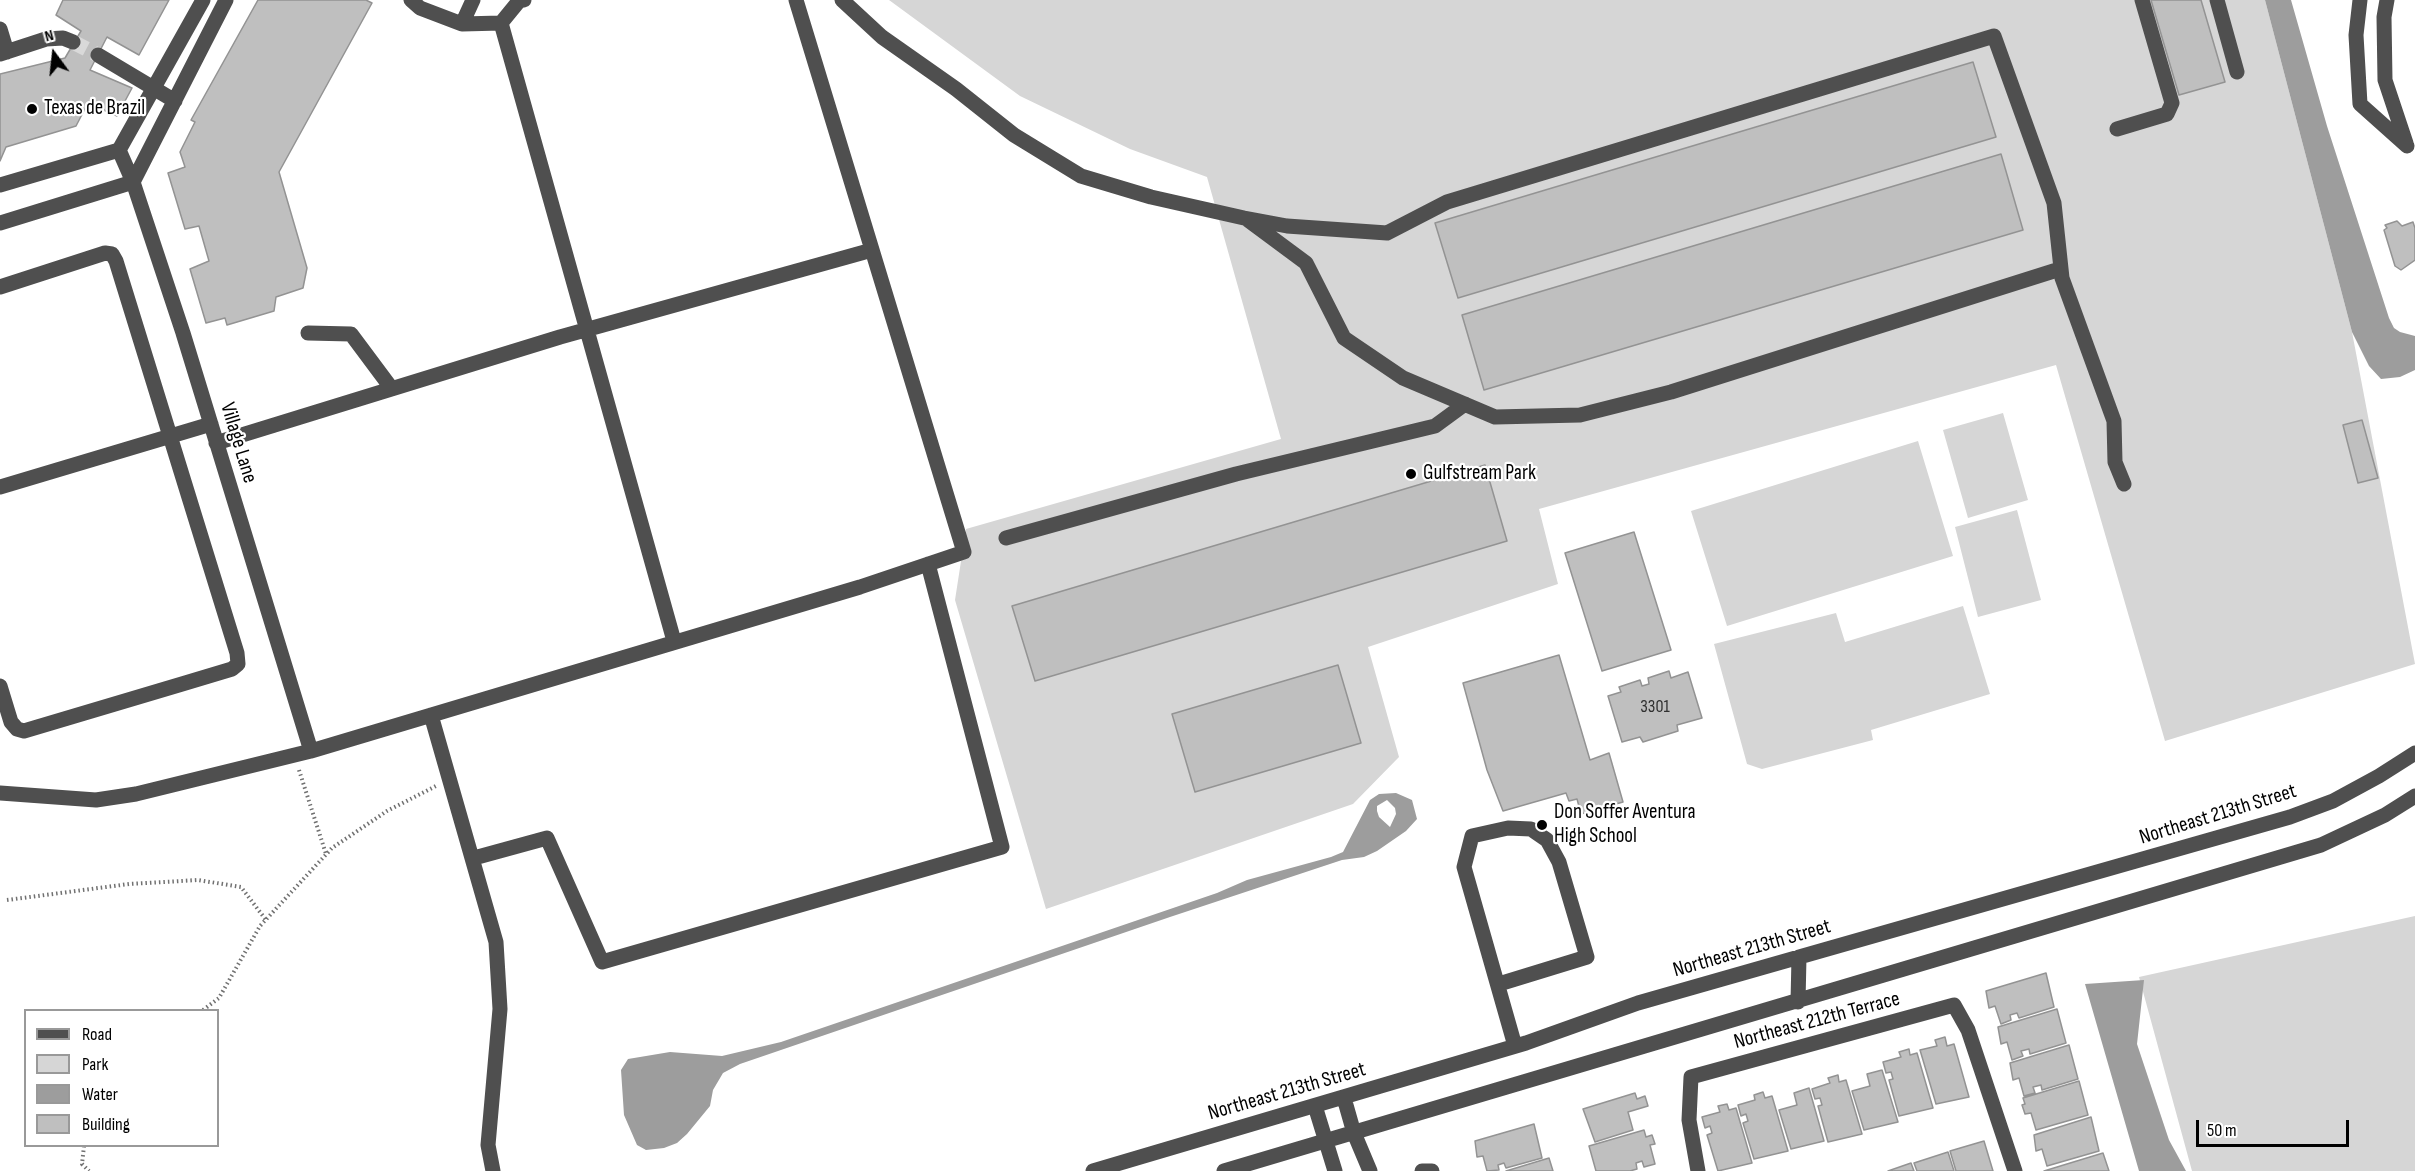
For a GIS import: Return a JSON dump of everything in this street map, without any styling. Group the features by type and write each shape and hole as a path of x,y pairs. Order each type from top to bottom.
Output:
{"street":[{"path":"0,185 119,150 203,0"},
{"path":"0,223 133,182 226,0"},
{"path":"411,0 420,8 462,24 501,23 519,2 524,0"},
{"path":"462,24 472,0"},
{"path":"0,783 6,794 96,800 136,794 311,751 860,587 964,552 799,0"},
{"path":"842,0 882,38 956,89 1014,135 1081,176 1151,197 1287,226 1387,232 1447,202 1994,36 2054,203 2062,279 2114,421 2115,462 2124,484"},
{"path":"2117,129 2167,114 2172,103 2142,0"},
{"path":"2217,0 2237,72"},
{"path":"2387,0 2384,16 2385,80 2411,145"},
{"path":"2359,1 2356,35 2360,104 2411,145"},
{"path":"501,23 674,641"},
{"path":"0,30 3,53 46,39 63,38 74,42"},
{"path":"98,55 175,101"},
{"name":"Village Lane","path":"119,150 133,182 211,424 311,751"},
{"path":"1245,218 1306,262 1344,338 1403,378 1495,417 1580,414 1671,392 2061,268"},
{"path":"216,442 586,330 872,250"},
{"path":"0,287 105,253 112,254 237,653 238,664 232,669 24,731 17,729 11,722 0,686"},
{"path":"308,333 351,334 392,388"},
{"path":"1006,538 1236,474 1435,426 1465,404"},
{"path":"0,487 211,424"},
{"path":"474,858 547,838 602,962 1002,847 928,564"},
{"path":"431,715 474,858 496,942 501,1009 488,1145 493,1171"},
{"name":"Northeast 213th Street","path":"1093,1171 1515,1046 1638,1003 2290,817 2333,801 2415,753"},
{"path":"1224,1171 2321,845 2385,815 2415,796"},
{"path":"1499,984 1587,957 1559,862 1546,840 1531,828 1508,828 1472,837 1464,867 1515,1046"},
{"path":"1798,1002 1799,957"},
{"name":"Northeast 212th Terrace","path":"1698,1171 1689,1120 1691,1077 1953,1005 1968,1030 2015,1171"},
{"path":"1344,1098 1354,1133 1370,1171"},
{"path":"1315,1106 1335,1171"},
{"path":"1422,1171 1432,1171"}],"path":[{"path":"295,755 326,855"},
{"path":"205,1009 219,998 260,926 332,848 387,811 450,779"},
{"path":"7,900 129,884 198,880 241,887 266,920"},
{"path":"84,1147 82,1164 89,1171"}],"green space":[{"name":"Gulfstream Park","path":"889,0 2265,0 2352,332 2415,664 2165,741 2056,365 1539,509 1558,584 1368,647 1399,757 1353,804 1046,909 955,600 966,529 1281,439 1207,177 1130,149 1020,96"},
{"path":"2003,413 2028,500 1968,518 1943,430"},
{"path":"1918,441 1953,556 1727,626 1691,511"},
{"path":"2017,510 2041,600 1978,617 1955,527"},
{"path":"1963,606 1990,694 1871,730 1873,740 1762,769 1747,764 1714,644 1836,613 1845,642"},
{"path":"2415,916 2415,1171 2192,1171 2139,977"}],"water":[{"path":"2265,0 2291,0 2327,126 2389,318 2394,328 2415,336 2415,370 2400,377 2381,379 2369,366 2352,332"},
{"path":"1396,793 1412,800 1417,819 1406,831 1377,851 1364,857 1342,860 1170,917 740,1064 723,1073 713,1090 710,1106 677,1143 664,1148 646,1150 637,1145 624,1115 621,1070 628,1059 670,1052 722,1056 781,1042 1217,893 1247,880 1331,857 1343,852 1370,800 1379,794","holes":["1387,800 1395,808 1396,814 1390,827 1379,817 1377,806"]},
{"path":"2144,980 2137,1044 2169,1140 2186,1171 2139,1171 2085,984"}],"building":[{"path":"63,0 169,0 139,55 107,37 90,70 132,88 117,116 88,103 76,126 6,147 0,161 0,74 65,58 81,31 56,15"},
{"path":"258,0 366,0 372,3 279,172 307,268 303,288 276,297 274,311 227,325 225,318 206,323 190,269 209,261 199,226 185,229 168,173 185,167 180,152 195,122 191,120"},
{"path":"2151,0 2201,0 2225,82 2179,95"},
{"path":"1973,62 1996,137 1458,298 1435,223"},
{"path":"2001,154 2023,230 1484,390 1462,315"},
{"path":"2397,221 2402,226 2413,222 2415,228 2415,260 2401,270 2395,266 2384,230 2387,228 2385,225"},
{"path":"2362,420 2378,478 2358,483 2343,425"},
{"path":"1485,465 1507,541 1035,681 1012,606"},
{"path":"1634,532 1671,650 1602,671 1565,553"},
{"path":"1559,655 1590,760 1609,753 1623,802 1581,814 1577,799 1569,801 1566,793 1503,811 1487,770 1463,683"},
{"path":"1338,665 1361,743 1195,792 1172,714"},
{"path":"1669,671 1671,678 1688,672 1702,718 1677,725 1678,731 1643,742 1640,737 1622,742 1608,696 1621,692 1619,687 1640,680 1642,686 1649,684 1648,678"},
{"path":"2046,973 2054,1007 2019,1018 2017,1013 2010,1015 2011,1020 2001,1024 1995,1006 1989,1008 1986,991"},
{"path":"2057,1009 2066,1043 2030,1054 2029,1049 2021,1051 2023,1056 2012,1060 2007,1042 2001,1044 1998,1027"},
{"path":"1945,1037 1947,1046 1954,1044 1969,1097 1936,1104 1920,1050 1937,1046 1935,1040"},
{"path":"2069,1045 2078,1079 2042,1090 2041,1085 2033,1087 2035,1093 2024,1096 2019,1078 2013,1080 2010,1063"},
{"path":"1909,1049 1910,1055 1917,1053 1933,1108 1899,1116 1889,1080 1893,1079 1891,1072 1886,1073 1883,1062 1901,1057 1899,1052"},
{"path":"1882,1070 1898,1122 1864,1130 1852,1091 1870,1086 1867,1074"},
{"path":"1838,1075 1839,1082 1846,1080 1862,1134 1828,1142 1818,1106 1822,1105 1820,1098 1815,1099 1812,1089 1830,1083 1828,1078"},
{"path":"2079,1081 2088,1115 2036,1130 2031,1113 2025,1114 2022,1105 2025,1104 2023,1098"},
{"path":"1809,1088 1824,1141 1791,1149 1779,1110 1797,1105 1794,1093"},
{"path":"1763,1092 1765,1098 1772,1096 1788,1151 1754,1159 1743,1123 1748,1121 1746,1114 1741,1116 1738,1105 1755,1100 1754,1095"},
{"path":"1635,1093 1637,1099 1645,1096 1648,1106 1628,1112 1633,1130 1595,1142 1583,1109"},
{"path":"1727,1104 1729,1110 1736,1108 1752,1163 1718,1171 1707,1135 1712,1133 1710,1126 1705,1128 1702,1117 1720,1112 1718,1106"},
{"path":"2091,1117 2099,1151 2047,1166 2042,1149 2036,1151 2034,1135"},
{"path":"1534,1124 1542,1158 1506,1168 1504,1163 1498,1165 1499,1170 1487,1171 1483,1156 1477,1157 1475,1141"},
{"path":"1644,1130 1646,1137 1652,1135 1655,1144 1650,1145 1655,1164 1644,1167 1642,1161 1636,1163 1637,1169 1630,1171 1596,1171 1589,1146"},
{"path":"1984,1141 1993,1171 1956,1171 1950,1151"},
{"path":"1948,1152 1954,1171 1917,1171 1914,1163"},
{"path":"2103,1153 2109,1171 2044,1171"},
{"path":"1549,1158 1553,1171 1506,1171"},
{"path":"1911,1163 1914,1171 1888,1171"}],"tunnel":[{"path":"73,42 98,55"}],"place":[{"name":"Texas de Brazil","path":"32,109"},
{"name":"Gulfstream Park","path":"1411,474"},
{"name":"Don Soffer Aventura High School","path":"1542,825"}]}
